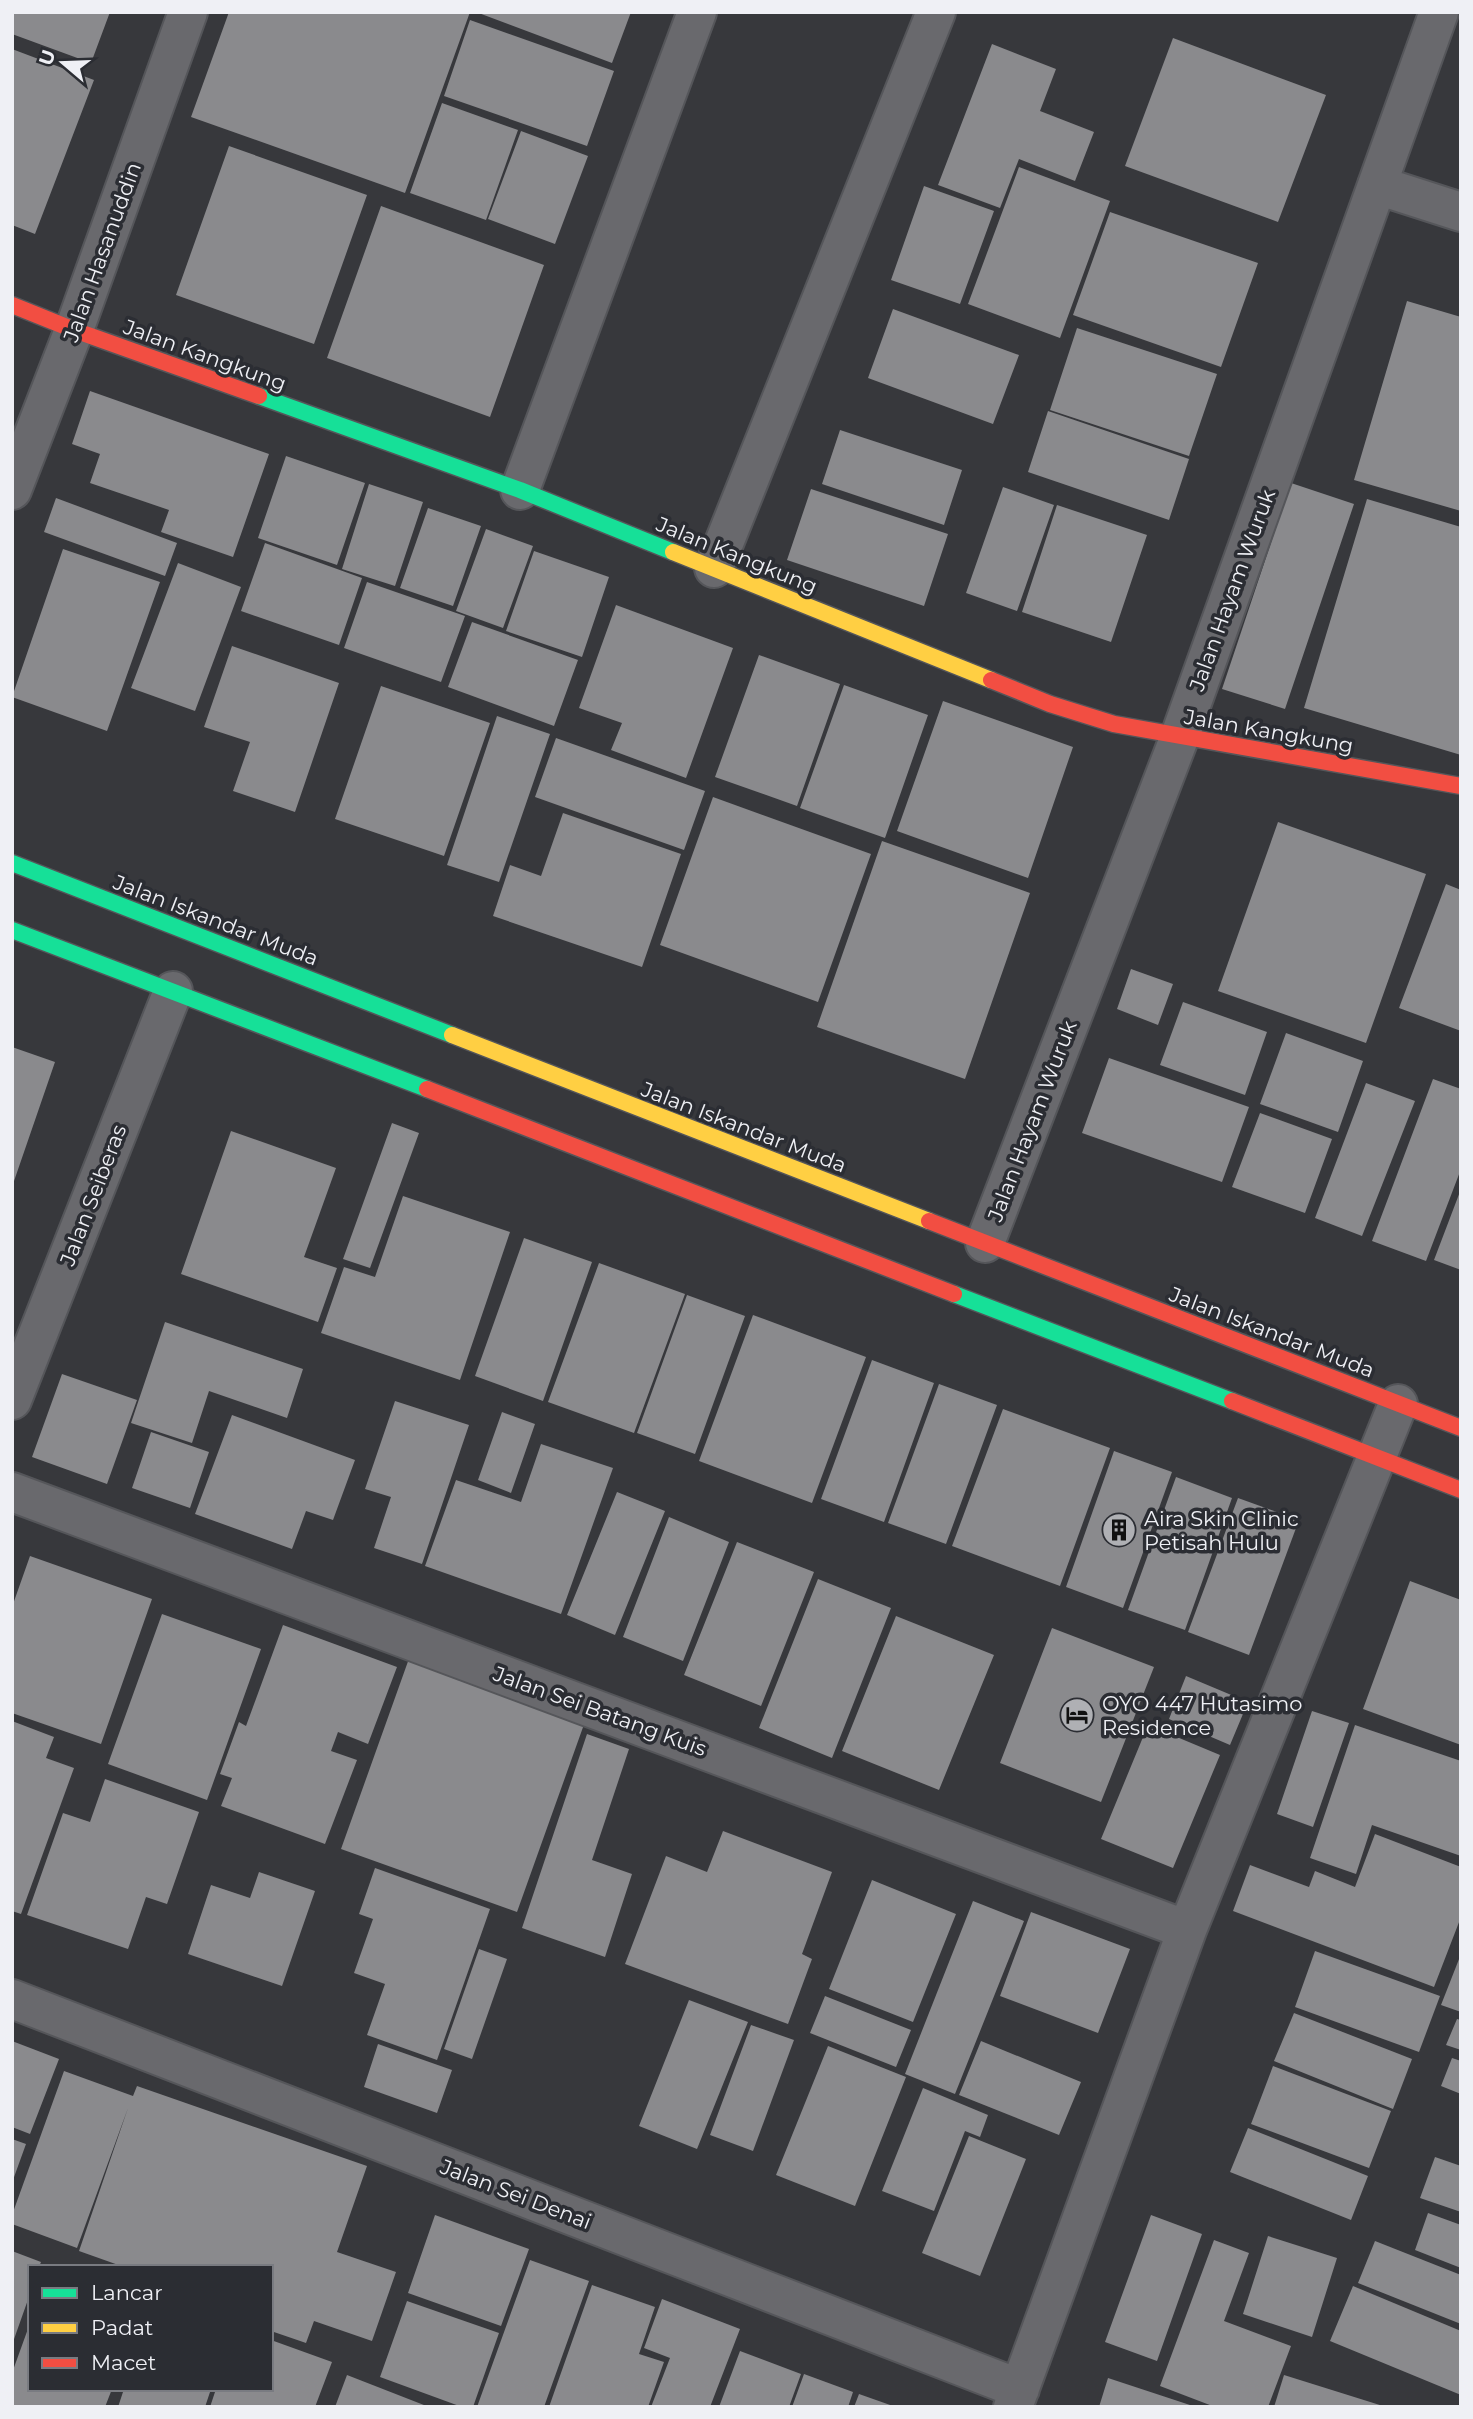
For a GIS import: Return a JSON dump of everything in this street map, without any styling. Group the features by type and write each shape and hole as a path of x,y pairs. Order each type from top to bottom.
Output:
{"main road":[{"name":"Jalan Kangkung","path":"12,305 74,330 520,491 1050,704 1114,724 1461,786"},
{"name":"Jalan Iskandar Muda","path":"12,863 1461,1428"},
{"path":"12,930 1461,1490"}],"street":[{"name":"Jalan Hasanuddin","path":"12,490 74,330 188,12"},
{"path":"520,491 697,12"},
{"path":"715,568 936,12"},
{"name":"Jalan Hayam Wuruk","path":"985,1243 1180,736 1439,12"},
{"path":"1377,185 1461,212"},
{"name":"Jalan Seiberas","path":"12,1400 173,990"},
{"path":"1016,2398 1187,1930 1398,1404"},
{"name":"Jalan Sei Batang Kuis","path":"12,1492 1187,1930"},
{"name":"Jalan Sei Denai","path":"12,1999 1016,2398"}],"building":[{"path":"12,12 110,12 91,63 12,34"},
{"path":"229,12 470,12 405,193 191,117"},
{"path":"476,12 631,12 612,63"},
{"path":"470,20 614,71 587,146 444,96"},
{"path":"1173,38 1326,95 1278,222 1125,166"},
{"path":"992,44 1056,69 1040,111 1094,132 1075,181 1019,159 1000,208 938,185"},
{"path":"12,49 94,80 35,234 12,225"},
{"path":"442,103 518,130 486,220 410,193"},
{"path":"521,131 588,156 555,244 488,219"},
{"path":"229,146 367,195 314,344 176,295"},
{"path":"1019,167 1110,201 1060,338 968,304"},
{"path":"924,186 994,211 960,304 891,280"},
{"path":"381,206 544,265 490,417 327,358"},
{"path":"1110,212 1258,263 1221,367 1073,315"},
{"path":"1407,301 1461,317 1461,511 1354,480"},
{"path":"893,309 1019,355 993,424 868,378"},
{"path":"1077,328 1217,374 1189,456 1050,410"},
{"path":"90,391 269,454 233,557 161,532 169,510 90,483 100,454 72,444"},
{"path":"1048,411 1189,459 1169,520 1028,472"},
{"path":"840,430 962,470 944,525 822,484"},
{"path":"286,456 365,483 337,565 258,538"},
{"path":"1291,483 1354,504 1285,709 1222,689"},
{"path":"369,484 423,502 395,586 342,569"},
{"path":"1003,487 1054,505 1017,611 966,593"},
{"path":"811,489 948,534 924,606 787,560"},
{"path":"56,498 177,543 165,576 44,532"},
{"path":"1367,499 1461,527 1461,755 1304,708"},
{"path":"1057,505 1147,535 1111,642 1022,612"},
{"path":"428,508 481,526 453,606 400,588"},
{"path":"486,529 533,546 503,628 456,611"},
{"path":"265,543 362,578 339,645 241,611"},
{"path":"63,549 160,582 107,731 12,697"},
{"path":"534,551 609,577 582,657 506,631"},
{"path":"178,563 241,587 195,711 131,688"},
{"path":"367,582 465,616 441,682 344,648"},
{"path":"616,605 733,648 686,778 611,750 622,723 579,708"},
{"path":"472,622 578,660 554,726 448,687"},
{"path":"232,646 339,683 295,812 233,791 250,742 204,727"},
{"path":"759,655 840,684 797,806 715,777"},
{"path":"844,685 928,715 885,838 800,808"},
{"path":"381,686 490,723 444,856 335,819"},
{"path":"943,701 1073,747 1028,878 897,831"},
{"path":"497,716 550,734 499,882 447,865"},
{"path":"556,738 705,791 684,850 535,797"},
{"path":"713,797 871,854 818,1002 660,945"},
{"path":"563,813 681,854 642,967 493,916 510,865 541,876"},
{"path":"1278,822 1426,874 1366,1043 1218,991"},
{"path":"882,841 1030,893 965,1079 817,1027"},
{"path":"1446,884 1461,890 1461,1031 1399,1008"},
{"path":"1131,969 1173,984 1158,1025 1117,1009"},
{"path":"1183,1002 1267,1032 1245,1095 1160,1065"},
{"path":"1286,1033 1363,1061 1338,1132 1260,1104"},
{"path":"12,1047 55,1062 13,1184 12,1184"},
{"path":"1109,1058 1249,1107 1222,1182 1082,1133"},
{"path":"1433,1079 1461,1089 1461,1169 1426,1261 1372,1241"},
{"path":"1366,1083 1415,1101 1362,1236 1315,1218"},
{"path":"1260,1113 1332,1139 1305,1213 1232,1187"},
{"path":"392,1123 419,1133 370,1268 343,1259"},
{"path":"231,1131 336,1168 304,1257 337,1268 318,1322 181,1274"},
{"path":"1461,1189 1461,1270 1434,1260"},
{"path":"403,1196 510,1232 460,1380 321,1333 344,1267 375,1277"},
{"path":"524,1238 592,1262 543,1401 475,1376"},
{"path":"599,1263 685,1294 634,1433 548,1402"},
{"path":"687,1295 745,1316 695,1454 637,1433"},
{"path":"753,1315 866,1357 812,1503 699,1461"},
{"path":"165,1322 303,1369 287,1418 209,1391 192,1443 131,1423"},
{"path":"872,1360 934,1383 884,1522 821,1499"},
{"path":"62,1374 137,1400 107,1484 32,1457"},
{"path":"939,1384 997,1405 946,1544 888,1523"},
{"path":"395,1401 469,1425 422,1564 374,1548 391,1497 365,1489"},
{"path":"1003,1409 1110,1448 1060,1586 952,1546"},
{"path":"502,1412 535,1424 511,1493 478,1480"},
{"path":"232,1415 355,1460 333,1520 306,1511 292,1549 195,1514"},
{"path":"151,1432 209,1452 190,1508 132,1488"},
{"path":"541,1444 613,1468 561,1614 425,1566 456,1480 521,1502"},
{"name":"Aira Skin Clinic Petisah Hulu","path":"1114,1451 1172,1472 1123,1608 1066,1587"},
{"path":"1176,1477 1232,1498 1185,1630 1128,1610"},
{"path":"617,1492 665,1511 615,1635 567,1615"},
{"path":"1238,1498 1299,1520 1249,1655 1188,1632"},
{"path":"669,1517 729,1542 683,1661 623,1637"},
{"path":"737,1542 814,1572 761,1706 684,1675"},
{"path":"30,1556 152,1599 101,1744 12,1713 12,1607"},
{"path":"818,1579 891,1608 832,1758 759,1728"},
{"path":"1410,1581 1461,1600 1461,1745 1363,1709"},
{"path":"162,1614 261,1649 207,1800 108,1764"},
{"path":"896,1616 994,1655 939,1790 842,1751"},
{"path":"283,1625 397,1667 368,1744 338,1732 331,1751 357,1760 325,1844 221,1806 232,1778 220,1774 239,1722 246,1726"},
{"name":"OYO 447 Hutasimo Residence","path":"1052,1628 1154,1667 1101,1802 1000,1763"},
{"path":"411,1653 587,1716 517,1912 341,1849"},
{"path":"1186,1676 1248,1702 1230,1745 1169,1719"},
{"path":"1312,1711 1349,1723 1313,1827 1277,1814"},
{"path":"12,1721 54,1737 46,1758 74,1768 21,1914 12,1911"},
{"path":"1148,1725 1220,1755 1173,1868 1101,1839"},
{"path":"1355,1725 1461,1761 1461,1856 1372,1825 1356,1874 1310,1858"},
{"path":"587,1734 629,1749 592,1860 632,1874 605,1957 522,1928"},
{"path":"105,1779 199,1812 167,1904 146,1897 128,1949 27,1915 63,1813 90,1822"},
{"path":"723,1831 832,1872 802,1954 812,1959 788,2024 625,1964 666,1856 707,1872"},
{"path":"1375,1834 1461,1867 1461,1917 1434,1987 1233,1911 1250,1865 1309,1887 1315,1871 1355,1887"},
{"path":"375,1868 490,1909 437,2060 367,2035 385,1984 354,1973 373,1919 359,1914"},
{"path":"259,1872 315,1891 282,1986 188,1954 211,1885 250,1898"},
{"path":"872,1880 956,1914 913,2022 829,1989"},
{"path":"973,1901 1024,1921 955,2094 905,2074"},
{"path":"1031,1912 1130,1949 1098,2033 1000,1996"},
{"path":"479,1949 507,1959 472,2059 444,2049"},
{"path":"1315,1951 1440,1996 1419,2052 1295,2007"},
{"path":"1461,1954 1461,2012 1441,2005"},
{"path":"825,1996 911,2030 896,2067 810,2033"},
{"path":"689,2000 748,2022 697,2149 639,2126"},
{"path":"1294,2013 1412,2059 1393,2109 1274,2061"},
{"path":"1457,2019 1461,2020 1461,2050 1446,2045"},
{"path":"751,2025 794,2040 753,2151 710,2135"},
{"path":"12,2041 59,2059 30,2134 12,2127"},
{"path":"981,2041 1081,2082 1059,2135 959,2095"},
{"path":"378,2044 452,2070 437,2113 364,2087"},
{"path":"828,2046 906,2077 855,2206 776,2175"},
{"path":"1452,2058 1461,2061 1461,2094 1441,2086"},
{"path":"1273,2066 1391,2111 1369,2168 1251,2124"},
{"path":"64,2071 133,2096 137,2086 367,2166 337,2252 396,2272 372,2341 314,2321 306,2343 273,2332 273,2265 118,2265 79,2251 128,2108 77,2248 12,2224 12,2215"},
{"path":"923,2088 988,2115 980,2137 965,2131 934,2211 882,2191"},
{"path":"1248,2128 1368,2176 1351,2220 1230,2172"},
{"path":"969,2136 1026,2159 980,2276 922,2253"},
{"path":"12,2139 26,2144 13,2180 12,2180"},
{"path":"1435,2157 1461,2166 1461,2212 1420,2198"},
{"path":"1428,2213 1461,2225 1461,2268 1415,2250"},
{"path":"435,2215 529,2249 501,2326 408,2293"},
{"path":"1151,2215 1202,2234 1157,2361 1105,2342"},
{"path":"1268,2236 1337,2258 1312,2337 1243,2314"},
{"path":"1214,2240 1249,2253 1224,2321 1291,2346 1268,2407 1215,2407 1160,2386"},
{"path":"1375,2241 1461,2275 1461,2324 1358,2283"},
{"path":"12,2251 41,2262 40,2265 28,2265 28,2300 13,2342"},
{"path":"530,2260 589,2281 544,2407 477,2407"},
{"path":"592,2285 655,2307 639,2354 664,2362 648,2407 549,2407"},
{"path":"1353,2286 1461,2331 1461,2395 1330,2341"},
{"path":"662,2299 740,2329 710,2407 651,2407 670,2358 644,2348"},
{"path":"407,2301 499,2333 473,2407 462,2407 380,2377"},
{"path":"28,2329 28,2391 111,2391 105,2407 12,2407 12,2373"},
{"path":"273,2341 332,2362 315,2407 210,2407 215,2391 273,2391"},
{"path":"740,2351 801,2374 789,2407 719,2407"},
{"path":"804,2374 853,2392 848,2407 792,2407"},
{"path":"347,2375 429,2407 335,2407"},
{"path":"1284,2375 1383,2406 1274,2407"},
{"path":"1108,2378 1193,2406 1099,2407"},
{"path":"123,2391 210,2391 205,2407 118,2407"},
{"path":"859,2394 893,2406 893,2407 854,2407"}],"traffic: fast":[{"path":"259,396 520,490 673,552"},
{"path":"12,863 452,1035"},
{"path":"12,930 427,1089"},
{"path":"954,1294 1232,1401"}],"traffic: slow":[{"path":"673,552 991,680"},
{"path":"452,1035 929,1221"}],"traffic: jam":[{"path":"12,305 259,396"},
{"path":"991,680 1050,704 1114,724 1461,786"},
{"path":"427,1089 954,1294"},
{"path":"929,1221 1461,1428"},
{"path":"1232,1401 1461,1490"}],"place":[{"name":"Aira Skin Clinic Petisah Hulu","path":"1119,1530"},
{"name":"OYO 447 Hutasimo Residence","path":"1077,1715"}]}
